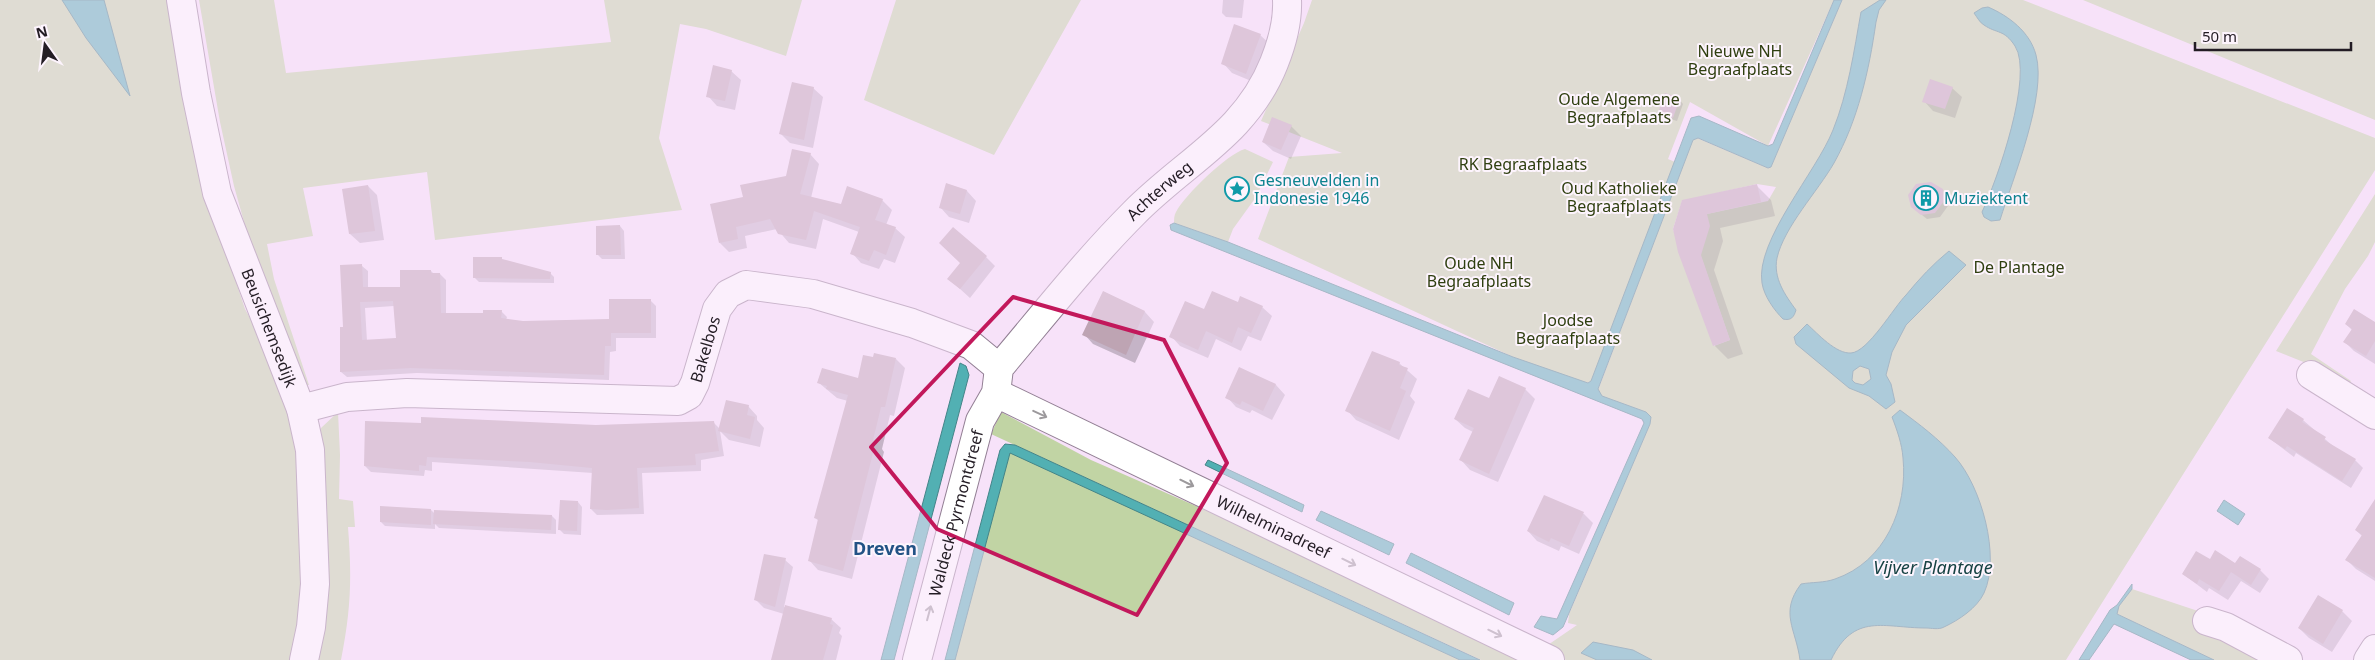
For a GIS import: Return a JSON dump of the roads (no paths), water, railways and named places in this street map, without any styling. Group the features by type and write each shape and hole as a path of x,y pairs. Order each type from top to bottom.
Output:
{"street":[{"name":"Beusichemsedijk","path":"181,0 196,93 217,193 301,409 310,450 315,567 312,627 304,660"},
{"name":"Achterweg","path":"998,380 1135,212 1230,131 1250,108 1267,82 1280,49 1285,28 1287,0"},
{"name":"Bakelbos","path":"301,409 347,397 407,392 678,402 689,395 695,383 717,309 728,294 746,285 813,294 912,323 971,345 998,380"},
{"path":"2311,375 2375,416"},
{"name":"Waldeck Pyrmontdreef","path":"917,660 980,421 998,380"},
{"name":"Wilhelminadreef","path":"998,380 1550,660"},
{"path":"2207,621 2226,627 2288,660"},
{"path":"2368,660 2375,649"}],"water":[{"path":"62,0 104,0 130,96 86,38"},
{"path":"1834,0 1842,0 1771,167 1768,168 1698,138 1693,140 1598,389 1602,396 1646,412 1651,417 1650,424 1563,627 1553,635 1534,627 1541,616 1557,619 1644,423 1642,419 1171,230 1170,225 1174,223 1228,242 1513,357 1588,383 1591,381 1691,118 1699,116 1768,146 1773,144"},
{"path":"1880,0 1886,0 1879,10 1866,77 1850,130 1834,163 1787,234 1777,258 1778,279 1796,310 1792,318 1783,319 1770,303 1765,293 1762,283 1762,266 1777,227 1825,147 1833,130 1847,87 1861,12"},
{"path":"1988,7 2004,15 2024,32 2036,55 2038,72 2033,114 2020,160 2000,220 1991,221 1984,217 1982,212 2004,154 2011,128 2017,103 2020,60 2011,41 2004,34 1983,24 1974,13"},
{"path":"1949,251 1966,265 1906,325 1892,352 1886,375 1891,384 1895,402 1886,409 1869,396 1849,388 1796,344 1794,337 1807,324 1833,347 1851,353 1858,351 1873,337 1916,283","holes":["1860,366 1869,369 1871,379 1863,385 1852,380 1853,371"]},
{"path":"960,363 966,366 969,375 894,660 881,660"},
{"name":"Vijver Plantage","path":"1900,410 1949,450 1973,485 1986,522 1989,541 1989,578 1984,593 1977,604 1967,613 1942,628 1871,626 1860,629 1850,635 1840,645 1831,660 1800,660 1790,613 1794,594 1801,584 1835,579 1852,571 1867,560 1890,531 1897,514 1902,496 1904,477 1900,442 1892,417"},
{"path":"1005,444 1015,445 1480,660 1460,660 1010,453 955,660 945,660 1000,450"},
{"path":"1208,460 1304,505 1302,512 1205,465"},
{"path":"2224,500 2245,514 2238,525 2217,511"},
{"path":"1321,511 1394,544 1389,555 1316,520"},
{"path":"1411,553 1514,603 1509,615 1406,563"},
{"path":"2132,584 2132,589 2119,606 2117,614 2214,660 2191,660 2114,624 2089,660 2079,660 2110,610 2117,605"},
{"path":"1593,642 1633,650 1652,660 1597,660 1581,653"}],"place":[{"name":"Gesneuvelden in Indonesie 1946","path":"1237,189"},
{"name":"Muziektent","path":"1926,198"}],"district":[{"name":"Dreven","path":"885,549"}],"park label":[{"name":"Nieuwe NH Begraafplaats","path":"1740,60"},
{"name":"Oude Algemene Begraafplaats","path":"1619,108"},
{"name":"RK Begraafplaats","path":"1523,164"},
{"name":"Oud Katholieke Begraafplaats","path":"1619,197"},
{"name":"De Plantage","path":"2019,267"},
{"name":"Oude NH Begraafplaats","path":"1479,272"},
{"name":"Joodse Begraafplaats","path":"1568,329"}]}
